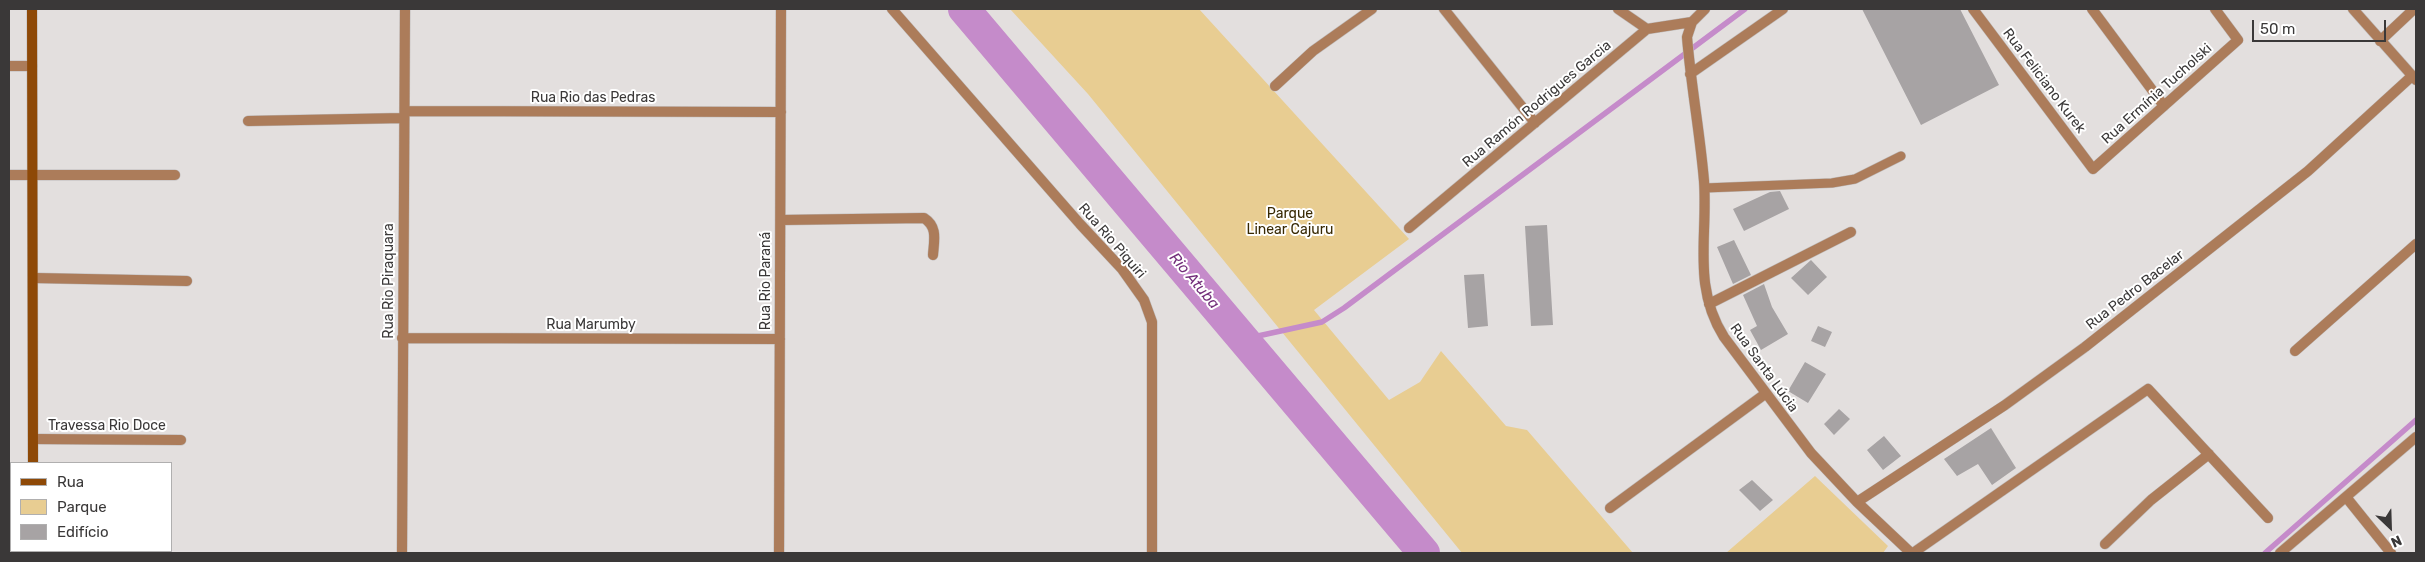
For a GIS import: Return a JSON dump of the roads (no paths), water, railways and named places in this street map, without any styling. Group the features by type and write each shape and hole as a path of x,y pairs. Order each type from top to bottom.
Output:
{"street":[{"path":"32,9 34,462"},
{"name":"Rua Rio Piraquara","path":"402,553 405,9"},
{"name":"Rua Rio Paraná","path":"779,553 781,9"},
{"name":"Rua Rio Piquiri","path":"892,9 1080,224 1122,269 1144,300 1152,322 1152,553"},
{"path":"1276,86 1313,51 1372,9"},
{"path":"1444,9 1535,123"},
{"path":"1618,9 1647,30"},
{"name":"Rua Santa Lúcia","path":"1705,9 1692,22 1687,38 1704,188 1702,254 1708,304 1724,337 1811,453 1857,502 1912,553"},
{"path":"1690,74 1784,9"},
{"name":"Rua Feliciano Kurek","path":"1973,9 2093,169"},
{"path":"2092,9 2164,106"},
{"name":"Rua Ermínia Tucholski","path":"2093,169 2238,40 2215,9"},
{"path":"2353,9 2414,78"},
{"path":"2380,41 2414,9"},
{"name":"Rua Ramón Rodrigues Garcia","path":"1409,228 1647,30 1692,22"},
{"path":"9,66 32,66"},
{"name":"Rua Pedro Bacelar","path":"1857,502 2005,405 2085,347 2308,171 2414,78"},
{"name":"Rua Rio das Pedras","path":"248,121 404,115 781,112"},
{"path":"9,175 175,176"},
{"path":"780,220 924,218 931,223 934,231 934,255"},
{"path":"1708,304 1850,232"},
{"path":"2295,351 2416,244"},
{"path":"34,278 187,280"},
{"name":"Rua Marumby","path":"402,338 780,338"},
{"path":"1912,553 2148,388 2268,518"},
{"path":"1610,508 1766,394"},
{"path":"2280,553 2416,437"},
{"name":"Travessa Rio Doce","path":"34,439 181,440"},
{"path":"2105,544 2151,500 2209,454"},
{"path":"2346,496 2391,553"}],"lane":[{"path":"1704,188 1832,183 1855,179 1901,156"}],"waterway":[{"name":"Rio Atuba","path":"964,9 1424,553"},
{"path":"1244,339 1322,322 1344,308 1745,9"},
{"path":"2265,553 2416,420"}],"park label":[{"name":"Parque Linear Cajuru","path":"1290,222"}]}
